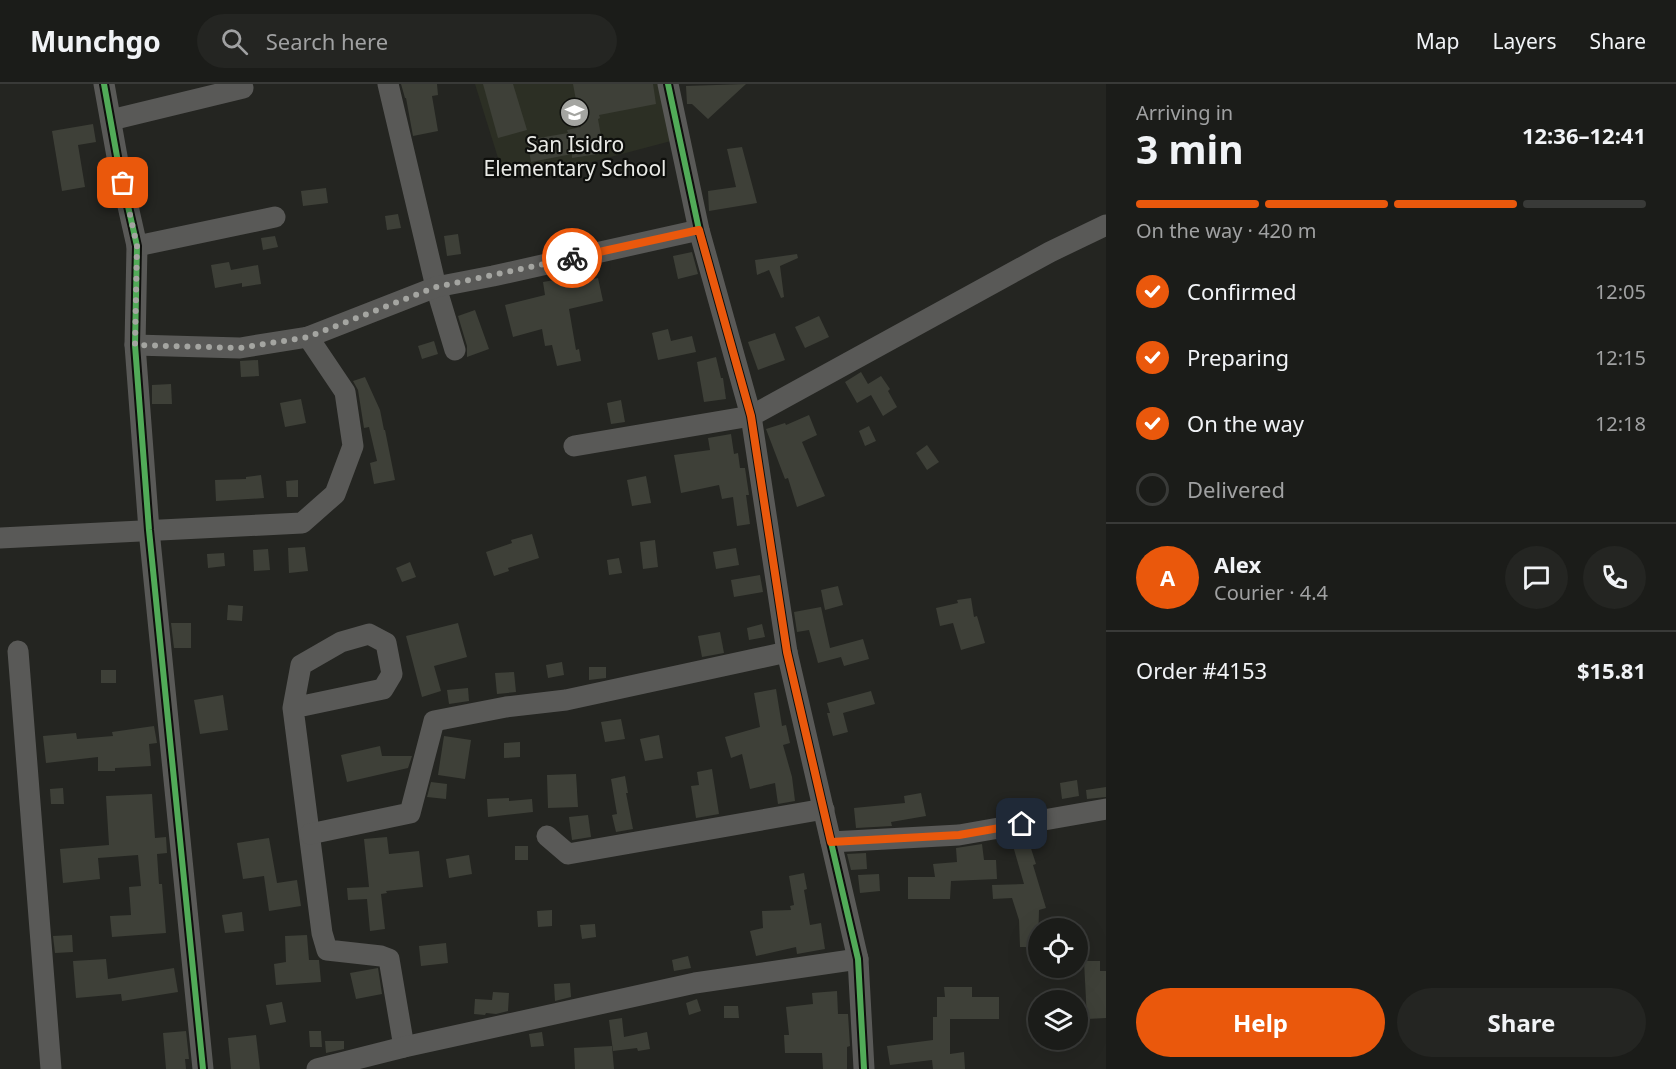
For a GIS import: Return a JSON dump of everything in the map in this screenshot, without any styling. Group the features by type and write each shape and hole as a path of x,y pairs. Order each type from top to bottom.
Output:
{"street":[{"path":"104,84 118,162 137,246 135,345 149,530 203,1069"},
{"path":"388,84 436,287 455,350"},
{"path":"668,84 699,230 751,416 787,652 858,959 864,1069"},
{"path":"111,120 243,88"},
{"path":"137,246 275,217"},
{"path":"574,446 751,416 1050,252 1106,225"},
{"path":"135,345 240,348 308,337 436,287 699,230"},
{"path":"0,537 302,523 335,494 353,446 345,392 308,337"},
{"path":"293,708 383,688 392,674 386,644 369,634 341,642 301,666 293,708 322,933 327,950 389,958 404,1047"},
{"path":"18,651 51,1069"},
{"path":"310,834 410,813 434,721 506,707 566,700 787,652"},
{"path":"547,836 568,854 825,809"},
{"path":"831,842 959,835 1106,809"},
{"path":"316,1069 404,1047 695,983 858,959"}],"shaded area":[{"name":"San Isidro Elementary School","path":"475,84 660,84 671,141 550,173 503,174"}],"building":[{"path":"401,84 437,84 438,95 432,96 438,131 413,136"},
{"path":"483,84 513,84 527,130 498,138"},
{"path":"573,84 653,84 656,104 599,115 604,153 572,158 572,154 531,162 527,140 568,133 567,130 581,127"},
{"path":"746,84 708,119 692,104 687,104 686,86"},
{"path":"93,124 96,142 78,145 85,187 62,191 52,131"},
{"path":"742,147 757,203 709,211 708,191 736,187 727,149"},
{"path":"326,188 328,203 303,206 301,191"},
{"path":"398,214 401,228 387,230 385,216"},
{"path":"458,234 461,254 447,256 444,236"},
{"path":"275,236 278,247 263,250 261,238"},
{"path":"692,252 698,274 678,279 673,256"},
{"path":"797,254 798,258 780,266 784,297 781,298 769,270 757,275 755,260"},
{"path":"229,262 231,270 258,265 261,284 242,287 242,283 215,288 211,265"},
{"path":"598,278 603,301 569,309 576,350 579,349 581,361 557,366 552,345 545,346 542,329 513,337 505,305 545,295 543,282 560,279 561,286"},
{"path":"475,310 489,349 467,357 467,346 458,316"},
{"path":"819,316 829,337 805,348 795,327"},
{"path":"668,329 671,341 692,336 696,352 658,360 652,333"},
{"path":"775,333 785,360 758,370 748,342"},
{"path":"434,341 438,354 422,359 418,346"},
{"path":"716,357 721,378 723,378 726,399 704,402 697,362"},
{"path":"258,360 259,376 241,377 240,361"},
{"path":"861,372 868,384 881,376 890,389 888,391 897,407 883,416 871,395 857,403 845,382"},
{"path":"365,377 380,410 395,480 374,484 370,463 377,461 369,427 364,428 358,390 353,381"},
{"path":"171,384 172,404 152,404 152,385"},
{"path":"301,399 306,423 285,427 280,403"},
{"path":"621,400 625,422 611,424 607,403"},
{"path":"809,415 817,435 802,442 825,496 797,507 788,478 785,479 766,429 785,423 786,425"},
{"path":"869,426 876,441 865,446 859,431"},
{"path":"731,434 734,454 738,453 740,468 745,468 749,495 746,495 750,524 737,526 733,497 722,499 719,485 681,493 674,455 710,450 708,438"},
{"path":"927,445 939,462 927,470 916,453"},
{"path":"261,475 264,498 216,501 215,480 246,479 246,477"},
{"path":"646,476 651,503 632,506 627,480"},
{"path":"298,480 298,497 287,497 286,481"},
{"path":"532,534 539,558 508,568 509,571 494,576 486,552 512,543 511,540"},
{"path":"655,540 658,567 643,569 640,542"},
{"path":"305,547 308,571 289,573 288,548"},
{"path":"736,548 739,565 716,569 713,552"},
{"path":"268,549 270,570 254,571 253,550"},
{"path":"224,553 225,566 208,568 207,554"},
{"path":"619,558 622,573 609,575 607,560"},
{"path":"410,562 416,577 402,582 396,568"},
{"path":"760,575 763,592 734,597 731,580"},
{"path":"838,586 843,605 825,610 821,590"},
{"path":"971,598 974,617 977,616 985,643 961,650 953,623 940,626 936,608 958,603 957,600"},
{"path":"228,605 243,606 242,621 227,620"},
{"path":"821,607 830,648 863,639 869,659 844,666 841,657 818,663 809,630 797,632 794,612"},
{"path":"171,623 191,623 191,648 174,648"},
{"path":"458,623 467,657 434,666 441,691 422,697 406,636"},
{"path":"762,624 765,637 749,640 747,628"},
{"path":"720,632 724,653 702,657 698,636"},
{"path":"562,662 564,675 548,678 546,665"},
{"path":"589,667 606,667 606,678 589,680"},
{"path":"101,670 116,670 116,683 101,683"},
{"path":"514,672 516,692 497,694 495,673"},
{"path":"468,688 469,701 449,704 447,690"},
{"path":"776,689 782,726 786,725 790,743 783,745 792,777 795,801 778,804 775,783 750,789 742,754 731,758 725,737 760,727 754,693"},
{"path":"871,691 875,704 843,713 848,732 833,736 827,703"},
{"path":"223,695 228,730 200,734 194,700"},
{"path":"621,719 625,739 605,742 601,722"},
{"path":"154,726 157,743 149,744 151,766 98,771 98,757 46,763 43,736 76,733 77,739 113,736 112,732"},
{"path":"659,735 663,758 645,761 640,739"},
{"path":"444,736 471,740 465,779 438,775"},
{"path":"520,742 520,757 504,758 504,743"},
{"path":"380,746 382,756 412,756 408,768 347,782 341,755"},
{"path":"712,769 719,814 696,818 691,786 699,785 697,772"},
{"path":"576,774 578,807 548,808 547,775"},
{"path":"625,776 633,829 616,832 612,815 617,814 611,779"},
{"path":"1077,780 1079,796 1062,799 1060,783"},
{"path":"431,782 447,784 446,799 427,797"},
{"path":"1106,787 1106,797 1087,799 1086,790"},
{"path":"63,788 64,804 51,804 50,789"},
{"path":"921,793 926,816 891,822 892,826 856,828 854,808 905,803 904,796"},
{"path":"152,794 155,838 166,837 167,853 157,854 166,933 112,937 110,916 131,915 129,887 141,886 138,855 98,858 100,879 63,883 60,849 109,845 106,796"},
{"path":"509,798 509,801 532,799 533,812 488,817 487,799"},
{"path":"588,815 591,837 572,840 569,817"},
{"path":"1027,836 1046,908 1039,910 1039,918 1028,918 1028,947 1020,947 1019,920 1012,898 993,899 992,885 1024,884 1011,839"},
{"path":"387,837 389,854 419,851 423,887 386,891 387,893 381,894 385,929 370,931 367,899 348,900 347,888 369,887 364,839"},
{"path":"269,838 277,883 297,880 301,906 269,911 264,876 243,879 237,843"},
{"path":"982,844 984,860 996,860 997,879 951,881 950,899 908,899 908,877 935,877 933,864 957,862 956,848"},
{"path":"515,846 528,846 528,860 515,860"},
{"path":"866,853 867,869 851,870 847,854"},
{"path":"469,855 472,874 449,878 446,859"},
{"path":"804,873 807,889 804,890 810,925 821,923 825,949 797,954 796,947 756,956 750,931 763,928 762,911 791,910 790,906 794,905 789,876"},
{"path":"879,874 880,891 860,893 858,875"},
{"path":"552,910 552,926 538,927 537,911"},
{"path":"242,912 244,931 225,933 222,915"},
{"path":"595,924 596,937 582,939 580,925"},
{"path":"72,935 73,952 55,953 53,936"},
{"path":"307,935 309,960 319,960 321,982 276,985 274,964 286,962 285,936"},
{"path":"446,943 448,963 421,966 419,946"},
{"path":"688,956 691,968 674,971 672,960"},
{"path":"106,959 108,979 174,968 178,992 122,1001 121,994 76,998 73,961"},
{"path":"1088,961 1100,961 1100,971 1106,971 1106,1018 1088,1019 1088,990 1086,990"},
{"path":"378,968 382,994 356,999 350,973"},
{"path":"570,983 571,997 555,1001 554,984"},
{"path":"944,987 972,987 972,997 999,997 999,1019 950,1019 950,1054 964,1052 965,1069 933,1069 932,1060 890,1065 887,1046 933,1040 933,1017 937,1017 937,997 945,997"},
{"path":"837,991 838,1014 848,1014 850,1046 847,1047 847,1069 823,1069 822,1053 785,1053 784,1035 789,1035 786,1007 813,1004 812,993"},
{"path":"493,992 509,993 508,1011 485,1015 474,1014 475,999 492,1000"},
{"path":"697,999 701,1011 689,1015 686,1003"},
{"path":"282,1002 286,1022 270,1025 266,1005"},
{"path":"724,1006 738,1006 739,1018 724,1018"},
{"path":"622,1018 624,1037 647,1032 650,1049 613,1051 609,1020"},
{"path":"186,1031 189,1059 185,1059 186,1069 166,1069 163,1033"},
{"path":"309,1031 321,1031 322,1047 310,1047"},
{"path":"542,1032 544,1046 531,1047 529,1034"},
{"path":"256,1035 260,1069 231,1069 228,1038"},
{"path":"325,1041 344,1041 344,1049 326,1053"},
{"path":"612,1046 614,1069 575,1069 574,1048"}],"cycle path":[{"path":"104,84 118,162 137,246 135,345 149,530 203,1069"},
{"path":"668,84 699,230 751,416 787,652 858,959 864,1069"}],"way so far":[{"path":"123,183 137,246 135,345 240,348 308,337 436,287 572,258"}],"place":[{"name":"San Isidro Elementary School","path":"575,113"}],"route":[{"path":"572,258 699,230 751,416 787,652 831,842 959,835 1022,824"}]}
